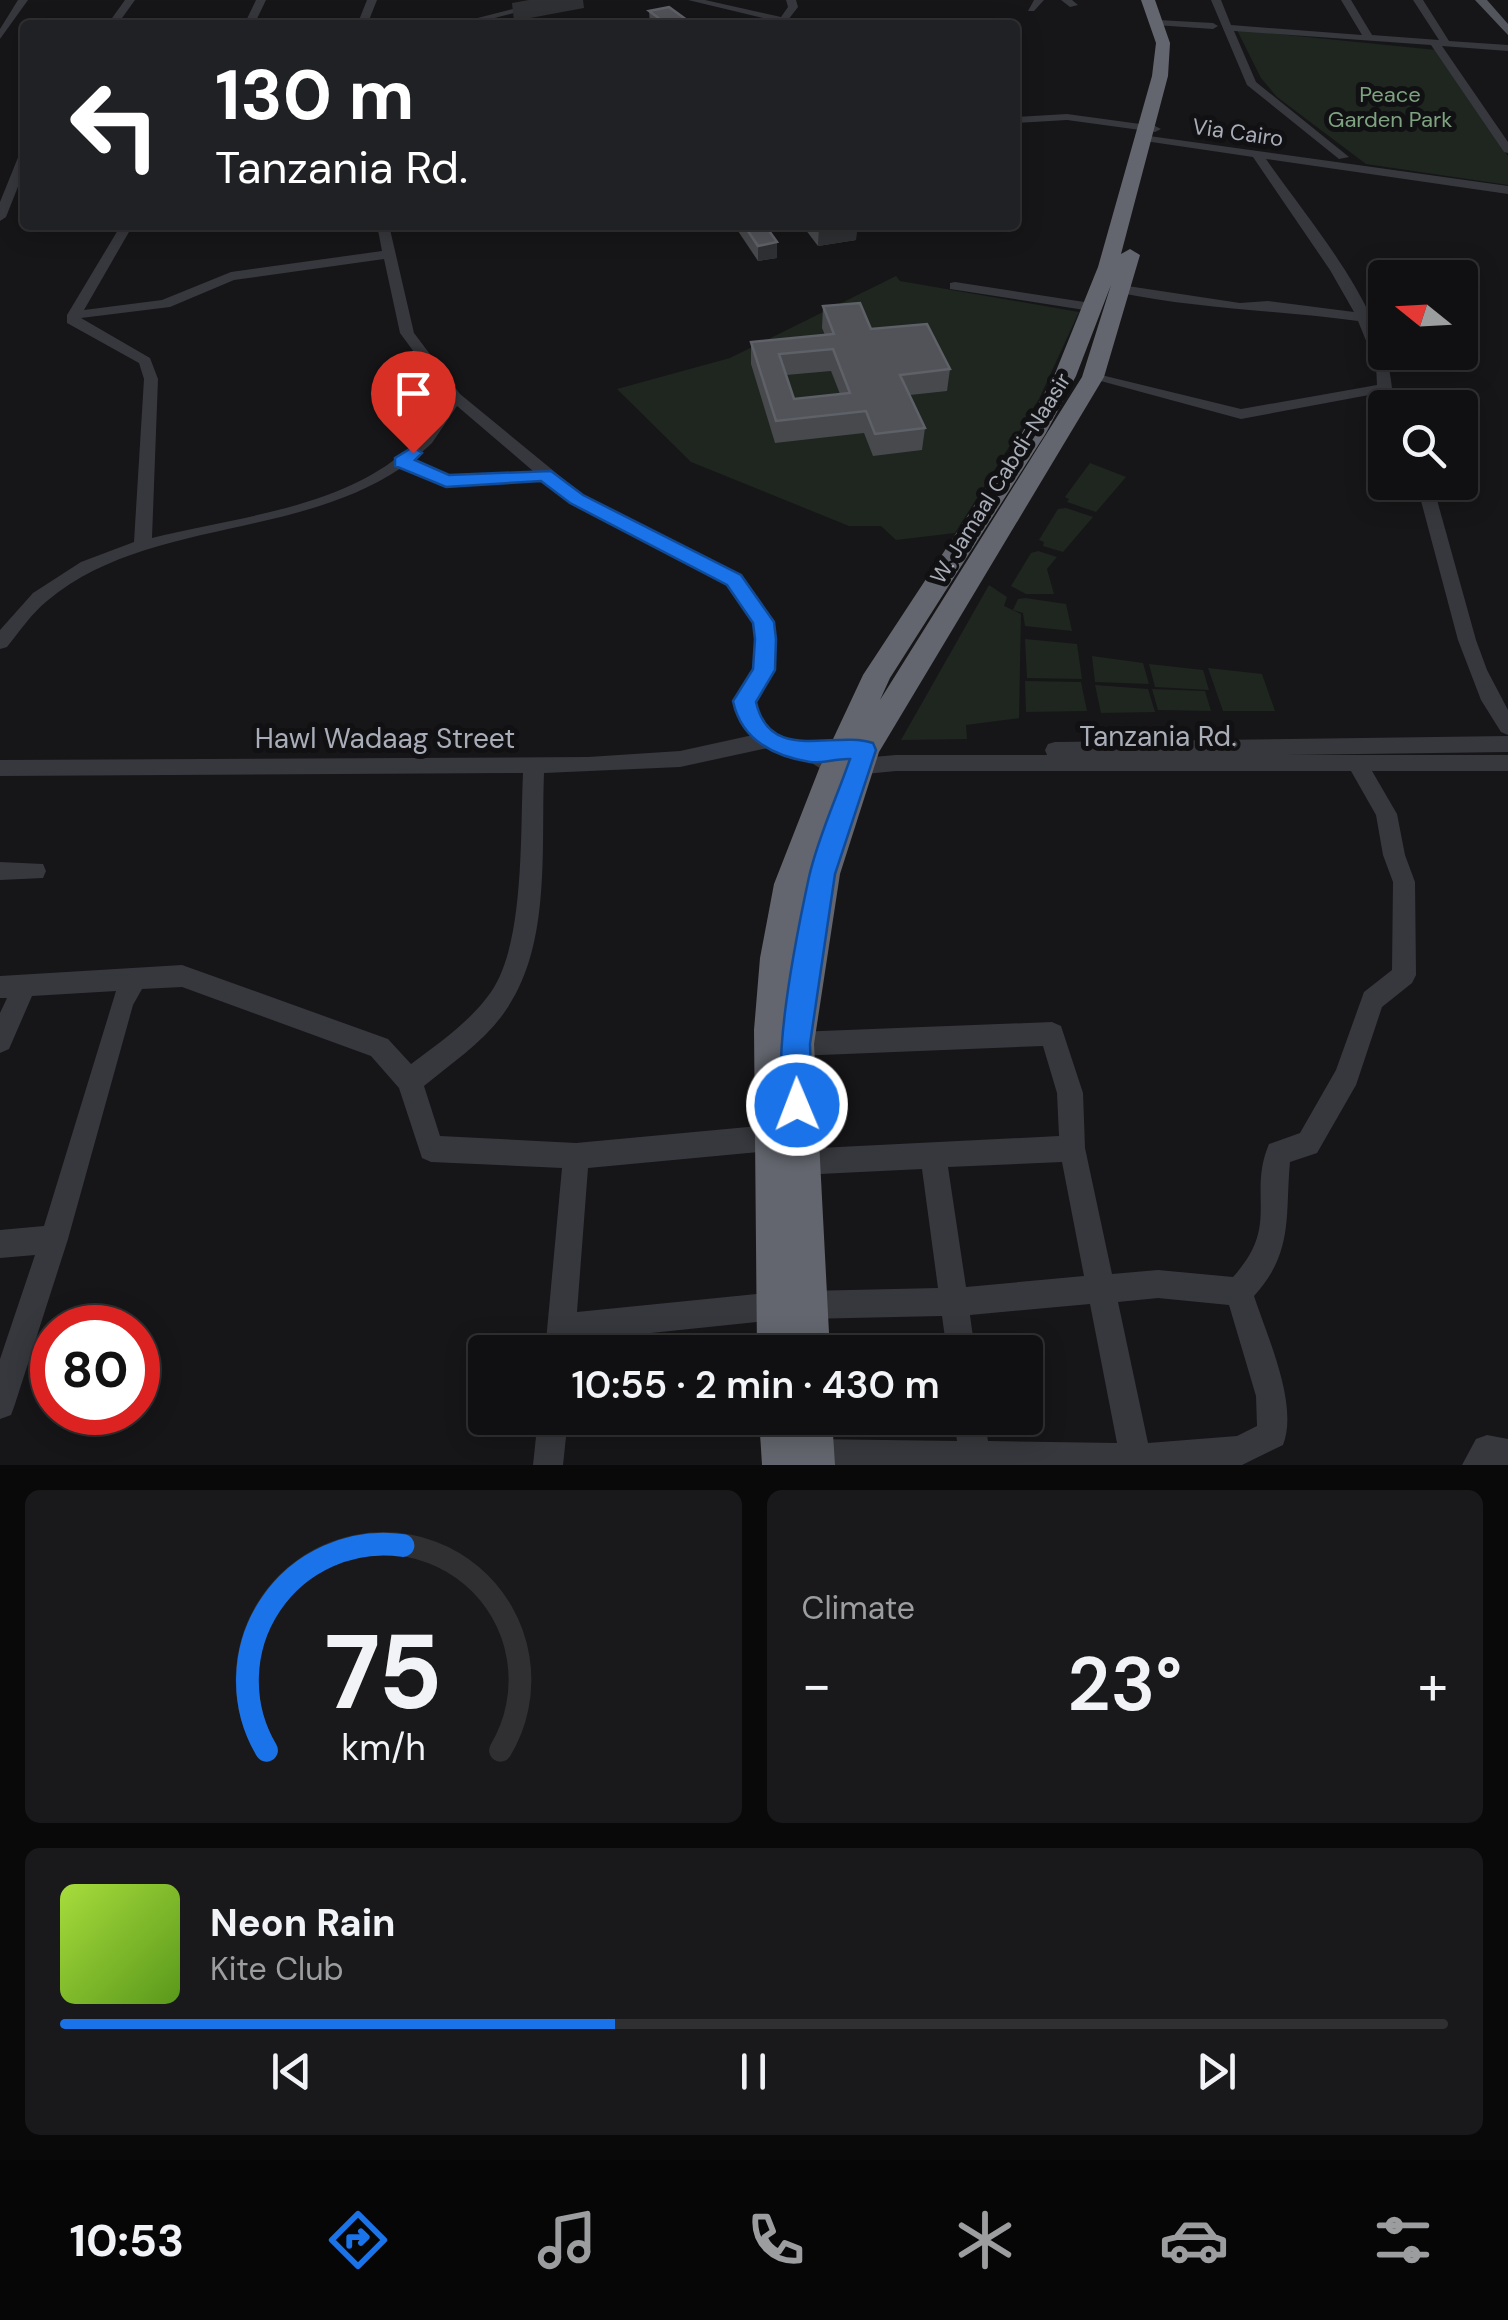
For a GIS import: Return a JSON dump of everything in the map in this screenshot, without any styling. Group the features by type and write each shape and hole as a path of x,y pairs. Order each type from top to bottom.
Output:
{"highway":[{"name":"W. Jamaal Cabdi-Naasir","path":"962,567 1066,376 1108,267 1145,133 1173,54 1162,16 1148,0"},
{"name":"W. Jamaal Cabdi-Naasir","path":"842,758 962,567 1093,376 1121,289 1145,133"},
{"path":"1085,330 1109,332"},
{"path":"783,1335 791,1305 790,1145 796,1044 842,758"},
{"path":"790,1145 772,1030 778,958 791,884 842,758"},
{"path":"791,1305 802,1335"}],"main road":[{"path":"1481,0 1506,28"}],"street":[{"path":"0,36 23,0"},
{"path":"477,20 560,0"},
{"path":"693,0 776,20"},
{"path":"1216,0 1251,83 1343,157"},
{"path":"1346,0 1370,40"},
{"path":"1418,0 1508,150"},
{"path":"1162,16 1213,26"},
{"path":"1228,28 1508,48"},
{"path":"1022,106 1067,117"},
{"name":"Via Cairo","path":"1020,120 1067,117 1258,156 1508,190"},
{"path":"1488,120 1508,121"},
{"path":"1093,376 1241,414 1389,393 1384,366 1366,318 1258,156"},
{"path":"0,217 13,180"},
{"path":"74,315 124,230"},
{"path":"384,230 408,333 455,397 577,499 714,569 739,586 763,622 766,654 764,670 744,701 744,710 768,740"},
{"path":"74,315 164,304 231,276 390,254"},
{"path":"955,286 1092,307"},
{"path":"1121,289 1240,307 1268,305 1366,318"},
{"path":"74,315 78,326 145,361 151,379 144,542"},
{"path":"0,642 42,596 97,563 144,542 309,509 351,491 401,462 428,438 455,397"},
{"path":"401,462 446,481 545,475"},
{"path":"1431,500 1443,534 1475,664 1508,727"},
{"name":"Tanzania Rd.","path":"768,740 842,758 1357,763 1508,744"},
{"name":"Hawl Wadaag Street","path":"1,770 534,765 680,759 768,740"},
{"name":"Tanzania Rd.","path":"842,758 1406,754 1508,764"},
{"path":"1240,1292 1264,1268 1274,1246 1278,1153 1308,1144 1346,1076 1372,1000 1404,975 1404,882 1386,814 1357,763"},
{"path":"410,1082 474,1028 502,997 514,972 524,926 534,765"},
{"path":"0,871 35,871"},
{"path":"0,1041 12,986 182,976 379,1048 410,1082 431,1149 576,1156 790,1145 934,1154 1072,1148"},
{"path":"0,1404 54,1239 122,1003 135,978"},
{"path":"796,1044 1052,1034 1070,1093 1072,1148 1136,1462"},
{"path":"934,1154 958,1335"},
{"path":"560,1335 576,1156"},
{"path":"0,1244 54,1239"},
{"path":"593,1335 791,1305 954,1302 1158,1284 1240,1292"},
{"path":"804,1450 975,1461 1136,1462 1239,1451 1272,1434 1271,1396 1240,1292"},
{"path":"548,1465 551,1435"},
{"path":"972,1435 975,1461"},
{"path":"1477,1465 1488,1450 1508,1454"}],"green space":[{"name":"Peace Garden Park","path":"1237,30 1436,50 1508,156 1508,185 1366,164 1277,97 1261,78"},
{"path":"896,276 900,281 1079,312 1039,399 955,533 896,540 881,526 849,526 691,462 617,389 730,358"},
{"path":"1090,463 1126,477 1096,512 1067,502 1065,497"},
{"path":"1058,509 1093,517 1063,552 1043,546 1044,542 1039,540"},
{"path":"1038,551 1057,557 1047,569 1054,594 1026,594 1011,586 1031,553"},
{"path":"989,585 1007,597 1004,606 1021,614 1019,718 966,725 967,739 901,740"},
{"path":"1018,599 1066,604 1072,631 1025,626 1023,613 1013,610"},
{"path":"1025,639 1077,644 1082,679 1027,678"},
{"path":"1092,656 1143,663 1149,684 1095,682"},
{"path":"1149,664 1203,670 1209,690 1155,687"},
{"path":"1208,668 1262,674 1275,711 1223,711"},
{"path":"1025,681 1081,682 1087,711 1026,712"},
{"path":"1095,685 1148,689 1155,712 1101,713"},
{"path":"1152,689 1205,691 1211,711 1158,710"}],"building":[{"path":"669,7 687,20 661,20 649,11"},
{"path":"747,230 769,230 777,242 758,246"},
{"path":"860,303 871,329 927,324 950,369 900,375 925,428 875,434 866,411 776,421 751,342 834,334 823,306","holes":["833,349 850,393 794,399 779,354"]}],"route":[{"path":"413,453 401,462 446,481 545,475 577,499 734,580 763,622 766,639 764,670 744,701 748,718 768,740 814,754 830,749 865,750 822,874 796,1044 797,1105"}]}
